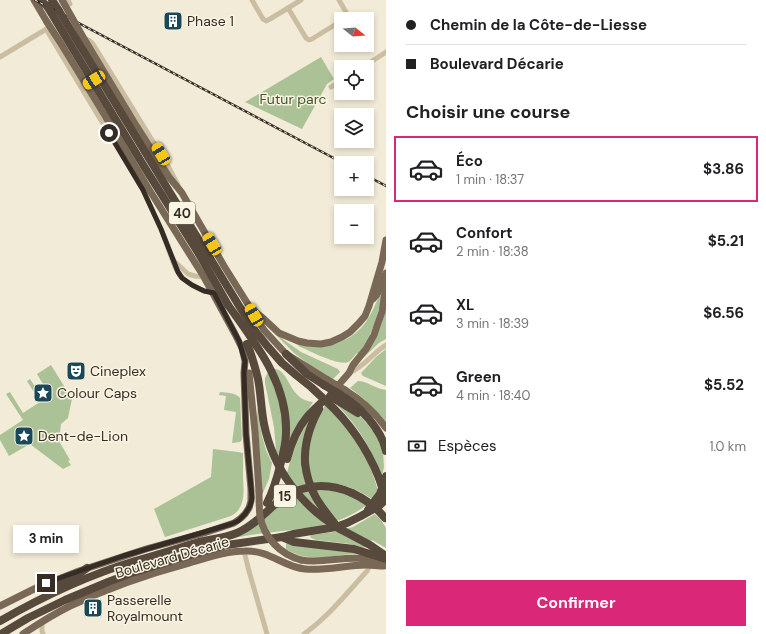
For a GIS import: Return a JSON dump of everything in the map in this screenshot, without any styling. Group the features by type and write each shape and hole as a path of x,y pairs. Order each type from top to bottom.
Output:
{"highway":[{"name":"40","path":"46,1 149,174 199,254 228,305 247,344 255,366 265,430 270,447 291,486 304,502 321,517 340,530 370,545 386,556"},
{"name":"40","path":"46,1 252,327 282,363 311,386 340,414 351,427 360,440 374,467 386,499"},
{"path":"228,305 264,358 275,379 284,405 286,422 285,448 267,503"},
{"path":"286,354 307,374 326,382 355,404 378,431 383,439 386,451"},
{"path":"311,386 330,396 343,396"},
{"path":"323,401 308,434 305,449 305,463 308,482 315,497 340,530"},
{"path":"199,542 243,524 267,503 280,484 290,450 297,434 307,417 323,401"},
{"path":"365,514 380,494 386,476"},
{"name":"15","path":"0,621 46,597 115,568 199,542 229,536 245,530 279,500 298,490 309,487 324,486 338,488 352,493 373,505 386,520"},
{"path":"1,634 28,618 83,591 129,574 171,560 227,545 336,527 365,514 379,506 386,499"},
{"path":"282,537 294,542 348,548 367,552 385,564"},
{"path":"46,597 52,589 76,576 87,568"}],"main road":[{"name":"Boulevard Décarie","path":"0,606 53,580 139,551 229,525 238,521 245,514 250,506 252,495 246,434 245,361 239,341 214,293 34,0"},
{"path":"65,1 83,37 137,127 169,177 182,193 250,308 264,330 286,354"},
{"path":"160,206 171,204 182,193"},
{"path":"250,308 284,336 304,343 318,344 327,343 334,340 350,332 362,320 367,311 382,262 386,240"},
{"path":"204,277 221,271 224,266"},
{"path":"371,302 378,293 386,273"},
{"path":"323,401 349,373 375,332 382,312 386,286"},
{"path":"245,361 248,369 253,406 260,517 272,542 283,552 301,560 316,561 361,558 385,564"},
{"path":"343,396 359,399 386,428"},
{"name":"Boulevard Décarie","path":"23,634 70,606 132,581 156,572 233,552 256,551 289,565 305,569 385,564"}],"street":[{"path":"252,0 263,19 266,21 301,0"},
{"path":"339,0 346,12"},
{"path":"288,8 306,38 309,40 334,25"},
{"path":"0,57 46,29 56,25 60,25 90,41 173,174 182,193"},
{"path":"46,29 143,190 161,229 178,272 188,283 202,290 214,293"},
{"path":"374,60 386,52"},
{"path":"82,88 110,71"},
{"path":"172,259 188,274 204,277"},
{"path":"349,373 357,369 378,350 386,345"},
{"path":"244,551 267,634"},
{"path":"304,634 330,612 368,570 370,565"},
{"path":"42,622 43,634"}],"green space":[{"name":"Futur parc","path":"321,57 334,79 327,84 302,129 245,102"},
{"path":"379,296 382,296 376,319 370,334 358,354 357,353 348,362 343,363 330,360 298,346 299,344 327,346 349,338 365,323"},
{"path":"386,308 386,339 379,343 364,357 377,334"},
{"path":"271,328 284,340 301,352 338,369 340,372 333,379 310,365 294,353 270,329"},
{"path":"386,349 386,386 363,376 361,373"},
{"path":"51,365 72,399 68,418 61,424 59,441 70,460 68,461 71,465 63,469 30,444 9,456 0,440 0,435 23,420 6,394 10,392 23,413 40,402 27,381 30,379 43,399 47,391 37,374"},
{"path":"274,369 279,370 283,374 299,396 305,400 313,402 292,439 289,439"},
{"path":"268,372 280,398 284,435 280,460 276,451 274,427 265,383 265,378"},
{"path":"358,381 386,390 386,422 369,404 350,388"},
{"path":"220,392 233,394 240,398 242,440 240,442 232,443 236,412 224,410 226,396 219,395"},
{"path":"332,400 362,418 376,434 383,452 384,467 382,476 362,435"},
{"path":"325,405 351,434 364,455 370,467 378,491 373,500 352,488 337,484 313,483 308,462 310,440 315,425"},
{"path":"257,408 262,436 272,463 269,479 262,495 257,426"},
{"path":"308,422 303,473 305,484 297,487 287,473 298,440"},
{"path":"213,449 243,453 243,500 239,509 231,516 165,537 154,509 211,477"},
{"path":"327,489 348,494 367,505 349,516 330,523 302,529 239,537 238,535 293,495 306,491"},
{"path":"375,514 386,528 386,548 372,540 364,548 350,544 316,540 310,536 353,527"},
{"path":"286,543 363,554 323,557 305,556 295,554 286,549"}],"railway":[{"path":"35,0 334,158"},
{"path":"374,180 386,186"}],"place":[{"name":"Phase 1","path":"173,21"},
{"name":"Cineplex","path":"76,371"},
{"name":"Colour Caps","path":"43,393"},
{"name":"Dent-de-Lion","path":"24,436"},
{"name":"Passerelle Royalmount","path":"93,608"}],"route":[{"path":"46,583 123,556 231,524 238,521 245,514 249,508 252,495 246,434 245,361 239,341 214,293 204,291 188,283 178,272 151,206 109,133"}]}
